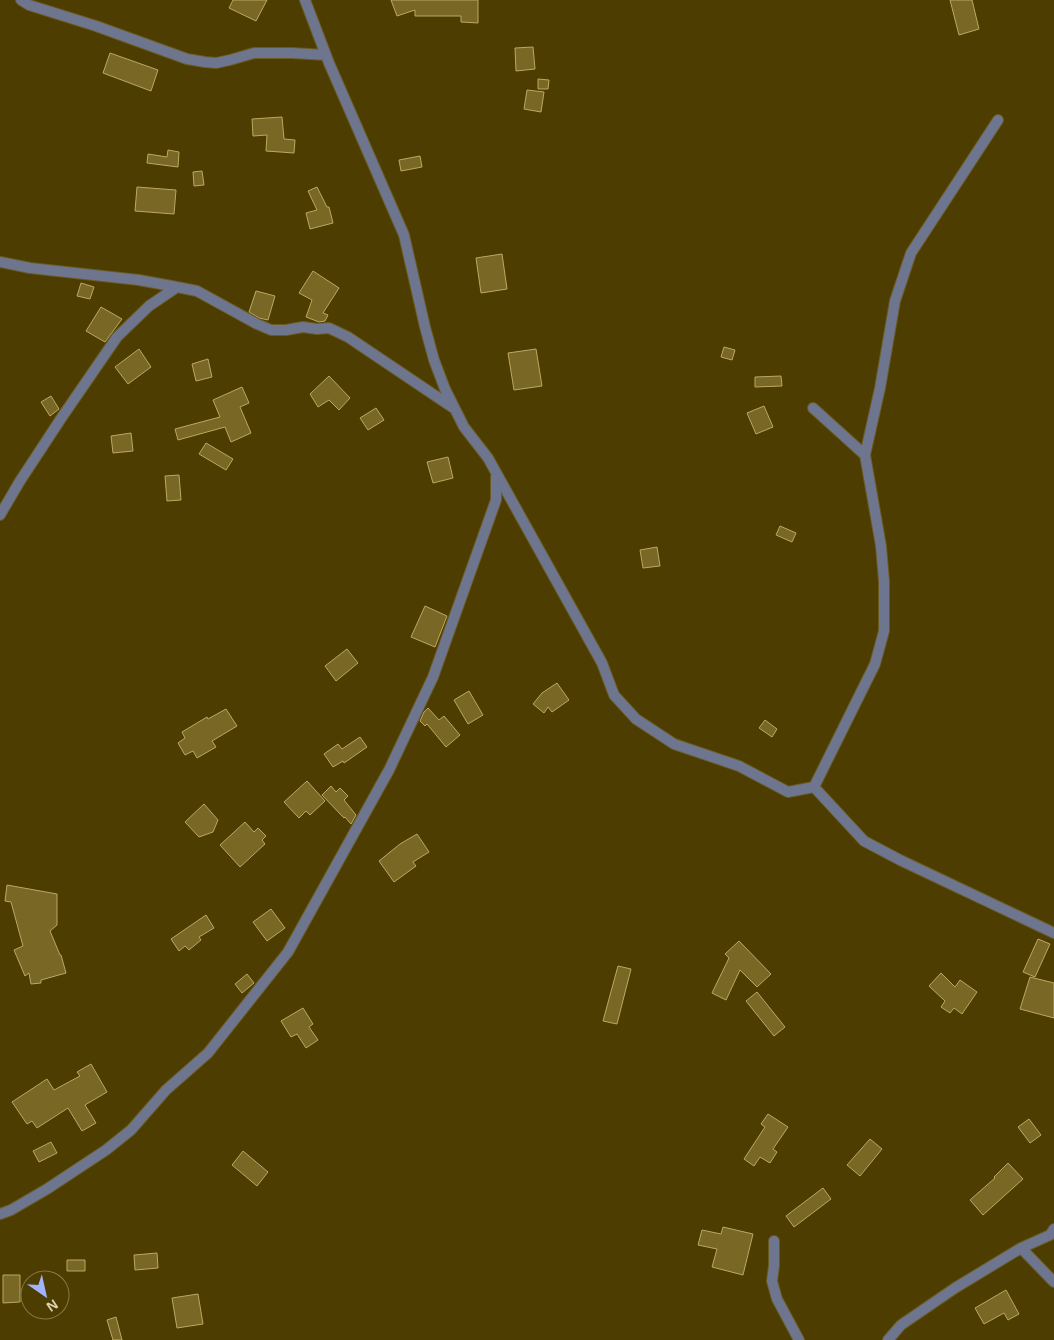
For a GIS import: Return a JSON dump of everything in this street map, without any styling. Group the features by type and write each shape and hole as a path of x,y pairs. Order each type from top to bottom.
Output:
{"street":[{"path":"21,0 28,5 96,26 187,59 216,63 254,53 326,55"},
{"path":"305,0 326,55 404,235 434,360 453,408 464,427 488,458 602,663 614,695 636,719 674,744 738,766 788,792 814,787"},
{"path":"814,787 875,664 884,631 884,581 881,546 865,455 880,388 895,301 911,254 998,120"},
{"path":"0,262 30,268 139,280 197,291 271,330 303,327 317,330 330,328 348,337 453,408"},
{"path":"0,515 62,417 117,337 149,306 177,287"},
{"path":"813,408 865,455"},
{"path":"0,1214 11,1210 47,1189 106,1150 131,1130 166,1090 208,1053 288,952 390,770 432,677 496,500 496,474"},
{"path":"814,787 864,841 1054,933"},
{"path":"888,1340 901,1325 955,1288 1021,1248 1050,1235 1054,1229"},
{"path":"774,1241 772,1281 777,1300 799,1340"},
{"path":"1021,1248 1054,1282"}],"building":[{"path":"233,0 267,0 256,21 229,8"},
{"path":"391,0 478,0 478,23 461,22 461,16 415,16 415,10 397,16"},
{"path":"950,0 972,0 979,29 959,35"},
{"path":"533,47 535,69 516,71 515,48"},
{"path":"110,53 158,70 151,91 103,73"},
{"path":"538,79 549,80 548,89 538,89"},
{"path":"527,90 544,92 541,112 524,109"},
{"path":"282,117 284,139 295,140 294,153 266,151 267,135 253,136 252,119"},
{"path":"168,150 179,152 178,167 147,163 148,154 167,157"},
{"path":"420,156 422,167 401,171 399,160"},
{"path":"202,171 204,185 194,186 193,172"},
{"path":"137,187 176,190 174,214 135,211"},
{"path":"317,187 327,207 329,207 333,223 310,229 306,213 317,210 308,191"},
{"path":"502,254 507,289 481,293 476,258"},
{"path":"313,271 339,288 323,313 328,315 325,321 319,322 306,317 312,300 299,293"},
{"path":"81,283 94,287 90,299 77,296"},
{"path":"256,291 275,296 268,320 259,318 249,312"},
{"path":"101,307 122,319 105,342 86,331"},
{"path":"724,347 735,350 732,360 721,357"},
{"path":"139,349 151,367 128,384 115,367"},
{"path":"536,349 542,386 514,390 508,353"},
{"path":"208,359 212,377 196,381 192,364"},
{"path":"329,376 350,398 339,410 329,400 318,407 310,394"},
{"path":"781,376 782,386 755,387 755,377"},
{"path":"242,387 249,403 240,407 251,433 231,442 225,427 178,440 175,429 220,417 213,400"},
{"path":"51,396 59,409 50,416 41,402"},
{"path":"764,406 773,427 756,434 747,413"},
{"path":"376,408 384,420 368,430 360,418"},
{"path":"131,433 133,451 113,453 111,436"},
{"path":"206,443 233,459 226,470 199,454"},
{"path":"448,457 453,478 433,483 427,462"},
{"path":"179,475 181,500 167,501 165,476"},
{"path":"780,526 796,533 792,542 776,535"},
{"path":"657,547 660,566 643,568 640,550"},
{"path":"425,606 447,616 435,647 411,637"},
{"path":"347,649 358,663 336,681 325,666"},
{"path":"557,683 569,700 552,712 548,707 544,713 533,704 542,693"},
{"path":"469,691 483,715 468,724 454,700"},
{"path":"428,708 439,720 444,716 460,735 446,747 427,724 425,726 420,721"},
{"path":"226,709 237,726 212,741 216,747 197,758 193,751 185,755 178,743 185,738 182,732 207,717 208,719"},
{"path":"765,720 777,729 772,737 759,728"},
{"path":"360,737 367,747 344,763 343,761 333,767 324,754 338,744 342,749"},
{"path":"307,781 325,801 310,815 306,811 299,818 284,802"},
{"path":"331,786 336,792 340,788 348,796 344,800 356,815 351,824 322,795"},
{"path":"204,804 218,820 213,832 199,837 185,822"},
{"path":"245,822 254,832 258,828 266,836 262,840 265,844 240,867 220,845"},
{"path":"417,834 429,852 413,862 416,866 394,882 379,861 400,844"},
{"path":"7,885 57,894 57,925 50,931 61,955 66,973 41,980 41,983 31,984 29,973 25,976 14,950 23,946 11,902 5,901"},
{"path":"271,909 285,928 267,941 253,922"},
{"path":"206,915 214,928 199,937 201,940 189,950 185,946 179,951 171,939"},
{"path":"1038,939 1050,944 1035,977 1023,972"},
{"path":"739,941 771,974 757,987 740,970 726,1000 712,993 729,958 725,954"},
{"path":"618,966 631,969 617,1024 603,1021"},
{"path":"941,973 955,987 960,980 977,992 962,1014 954,1008 950,1013 941,1007 945,1001 929,986"},
{"path":"247,974 254,983 242,993 235,984"},
{"path":"1030,977 1054,983 1054,1018 1020,1009"},
{"path":"757,992 785,1027 774,1036 746,1001"},
{"path":"303,1008 313,1024 309,1027 318,1040 306,1048 297,1034 291,1037 281,1021"},
{"path":"91,1064 107,1092 85,1105 96,1123 82,1131 68,1108 37,1128 32,1121 27,1124 12,1102 47,1079 54,1090 80,1076 77,1072"},
{"path":"768,1114 788,1127 773,1149 777,1152 770,1163 760,1157 754,1166 744,1159 765,1127 761,1124"},
{"path":"1029,1119 1041,1135 1030,1143 1018,1127"},
{"path":"870,1139 882,1149 860,1176 847,1165"},
{"path":"51,1142 57,1153 39,1162 33,1151"},
{"path":"243,1151 268,1172 257,1186 232,1165"},
{"path":"1008,1163 1023,1179 983,1215 970,1200 995,1178"},
{"path":"823,1188 831,1199 794,1227 786,1216"},
{"path":"723,1227 753,1234 743,1275 712,1267 717,1249 698,1245 702,1230 721,1234"},
{"path":"157,1253 158,1268 135,1270 134,1255"},
{"path":"67,1260 85,1260 85,1271 67,1270"},
{"path":"3,1275 20,1275 20,1302 3,1303"},
{"path":"1006,1290 1019,1314 1008,1320 1004,1313 984,1324 975,1308"},
{"path":"198,1294 203,1324 177,1328 172,1298"},
{"path":"116,1317 122,1340 113,1340 107,1320"}]}
